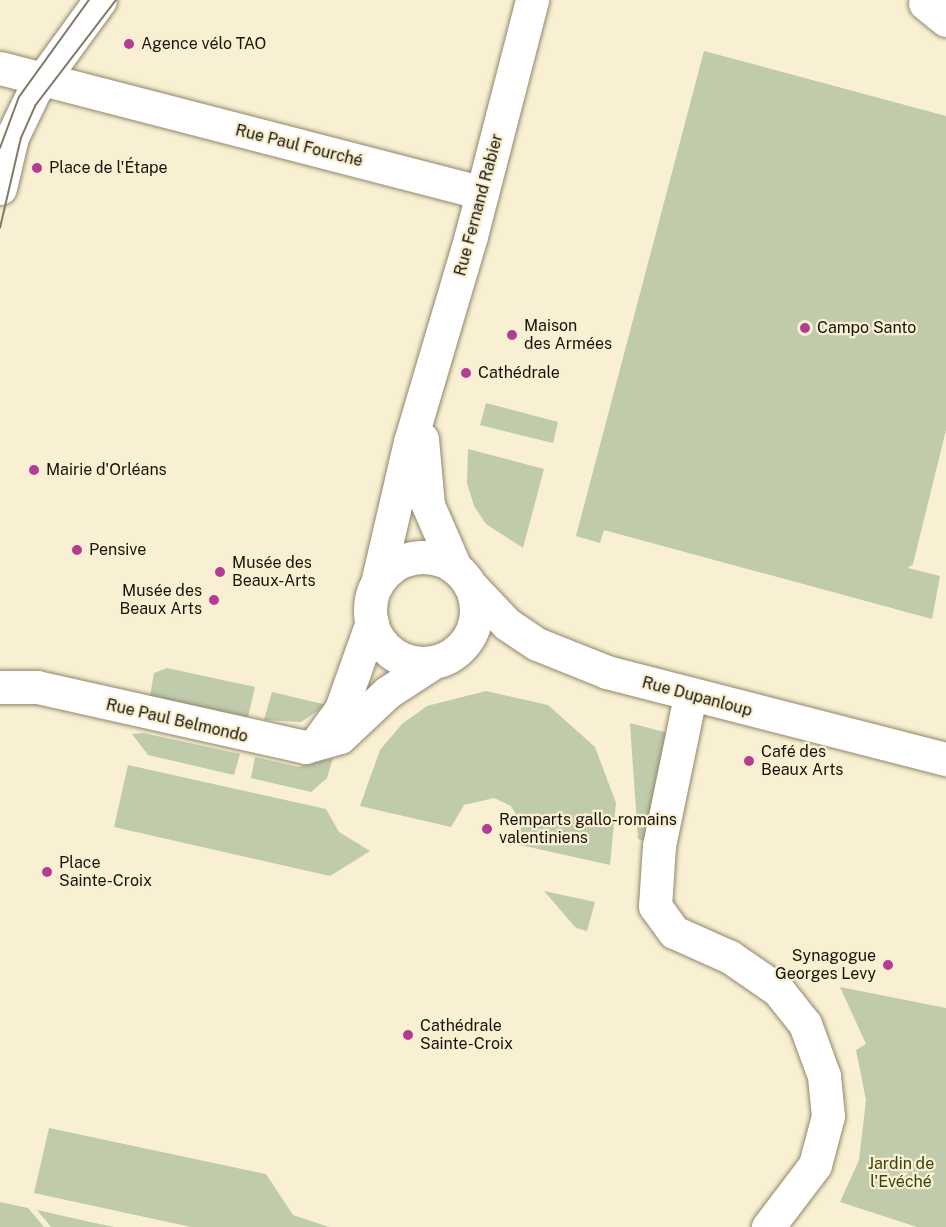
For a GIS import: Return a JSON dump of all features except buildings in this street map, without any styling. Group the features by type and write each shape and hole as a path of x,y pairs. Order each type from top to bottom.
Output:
{"street":[{"path":"0,188 12,137 43,79 100,0"},
{"name":"Rue Fernand Rabier","path":"378,579 532,0"},
{"name":"Rue Paul Fourché","path":"0,68 482,193"},
{"name":"Rue Fernand Rabier","path":"423,410 423,485 463,577"},
{"path":"317,742 341,709 372,622 378,579 416,558 463,577 477,604 470,637 452,655 431,664 400,659 377,637 372,622"},
{"name":"Rue Dupanloup","path":"463,577 507,624 537,644 607,672 690,696 946,759"},
{"name":"Rue Paul Belmondo","path":"0,687 37,687 275,744 306,747 340,737 388,692 431,664"},
{"path":"690,696 659,846 655,906 674,932 730,957 778,990 805,1024 824,1076 828,1116 815,1165 768,1227"}],"green space":[{"name":"Campo Santo","path":"704,51 946,116 946,430 913,564 908,568 940,576 932,619 604,530 600,543 576,536"},
{"path":"486,403 558,422 553,443 480,425"},
{"path":"468,449 544,469 523,548 486,524 474,506 467,483"},
{"path":"167,668 255,687 248,717 150,696 154,673"},
{"path":"486,691 548,705 595,747 616,803 610,865 520,845 521,823 511,806 494,798 464,805 451,827 360,806 380,750 402,724 427,706"},
{"path":"272,692 327,705 301,722 264,720"},
{"path":"630,723 672,734 648,842 638,839"},
{"path":"143,733 240,754 234,775 148,755 132,734"},
{"path":"255,757 298,767 333,758 327,778 311,792 251,778"},
{"path":"128,765 326,809 339,832 370,851 330,876 114,827"},
{"path":"544,891 595,902 587,931 576,928"},
{"name":"Jardin de l'Evéché","path":"840,987 946,1008 946,1227 917,1227 840,1202 859,1160 866,1100 856,1050 866,1044"},
{"path":"49,1128 266,1174 293,1215 329,1227 191,1227 34,1193"},
{"path":"0,1202 28,1208 44,1227 0,1227"},
{"path":"37,1210 90,1222 115,1227 51,1227"}],"tram line":[{"path":"0,148 19,97 89,0"},
{"path":"0,228 21,138 35,106 116,0"}],"place":[{"name":"Agence vélo TAO","path":"129,44"},
{"name":"Place de l'Étape","path":"37,168"},
{"name":"Campo Santo","path":"805,328"},
{"name":"Maison des Armées","path":"512,335"},
{"name":"Cathédrale","path":"466,373"},
{"name":"Mairie d'Orléans","path":"34,470"},
{"name":"Pensive","path":"77,550"},
{"name":"Musée des Beaux-Arts","path":"220,572"},
{"name":"Musée des Beaux Arts","path":"214,600"},
{"name":"Café des Beaux Arts","path":"749,761"},
{"name":"Remparts gallo-romains valentiniens","path":"487,829"},
{"name":"Place Sainte-Croix","path":"47,872"},
{"name":"Synagogue Georges Levy","path":"888,965"},
{"name":"Cathédrale Sainte-Croix","path":"408,1035"}]}
